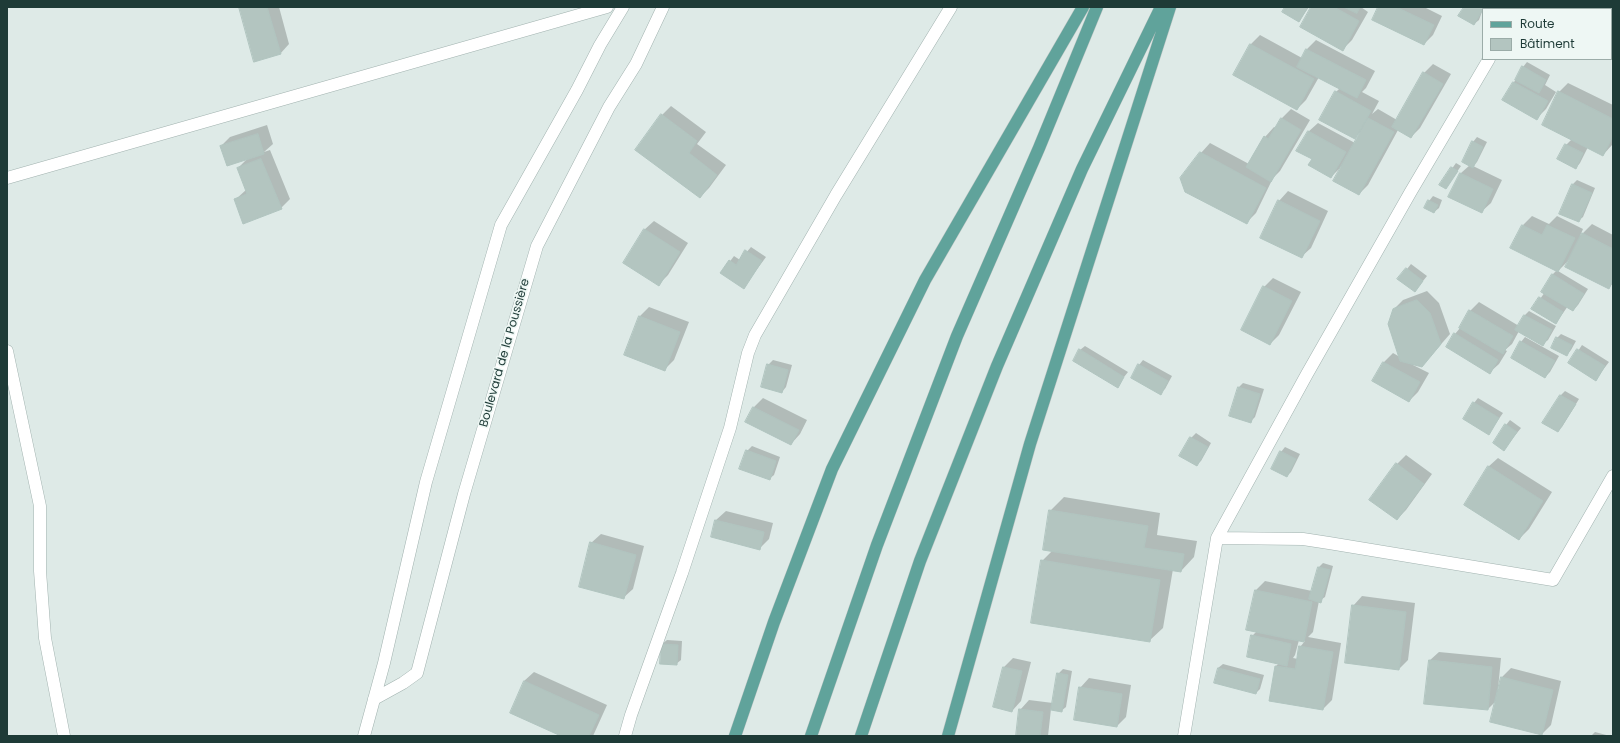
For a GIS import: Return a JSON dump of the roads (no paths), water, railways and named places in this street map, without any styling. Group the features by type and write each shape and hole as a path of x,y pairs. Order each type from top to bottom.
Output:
{"main road":[{"path":"735,736 774,622 832,469 925,280 1082,7"},
{"path":"811,736 877,545 957,336 1039,148 1097,7"},
{"path":"861,736 920,561 1006,344 1082,169 1161,7"},
{"path":"948,736 1030,444 1170,7"}],"street":[{"path":"7,178 607,7"},
{"path":"364,736 384,663 426,482 501,225 577,90 600,45 623,7"},
{"name":"Boulevard de la Poussière","path":"374,698 403,683 418,673 464,494 537,246 609,107 636,64 663,7"},
{"path":"625,736 630,715 682,573 730,428 748,353 755,335 836,195 951,7"},
{"path":"1184,736 1217,538 1307,374 1406,200 1488,60"},
{"path":"7,351 40,506 40,571 45,638 64,736"},
{"path":"1217,538 1296,539 1329,543 1553,580 1613,476"}]}
